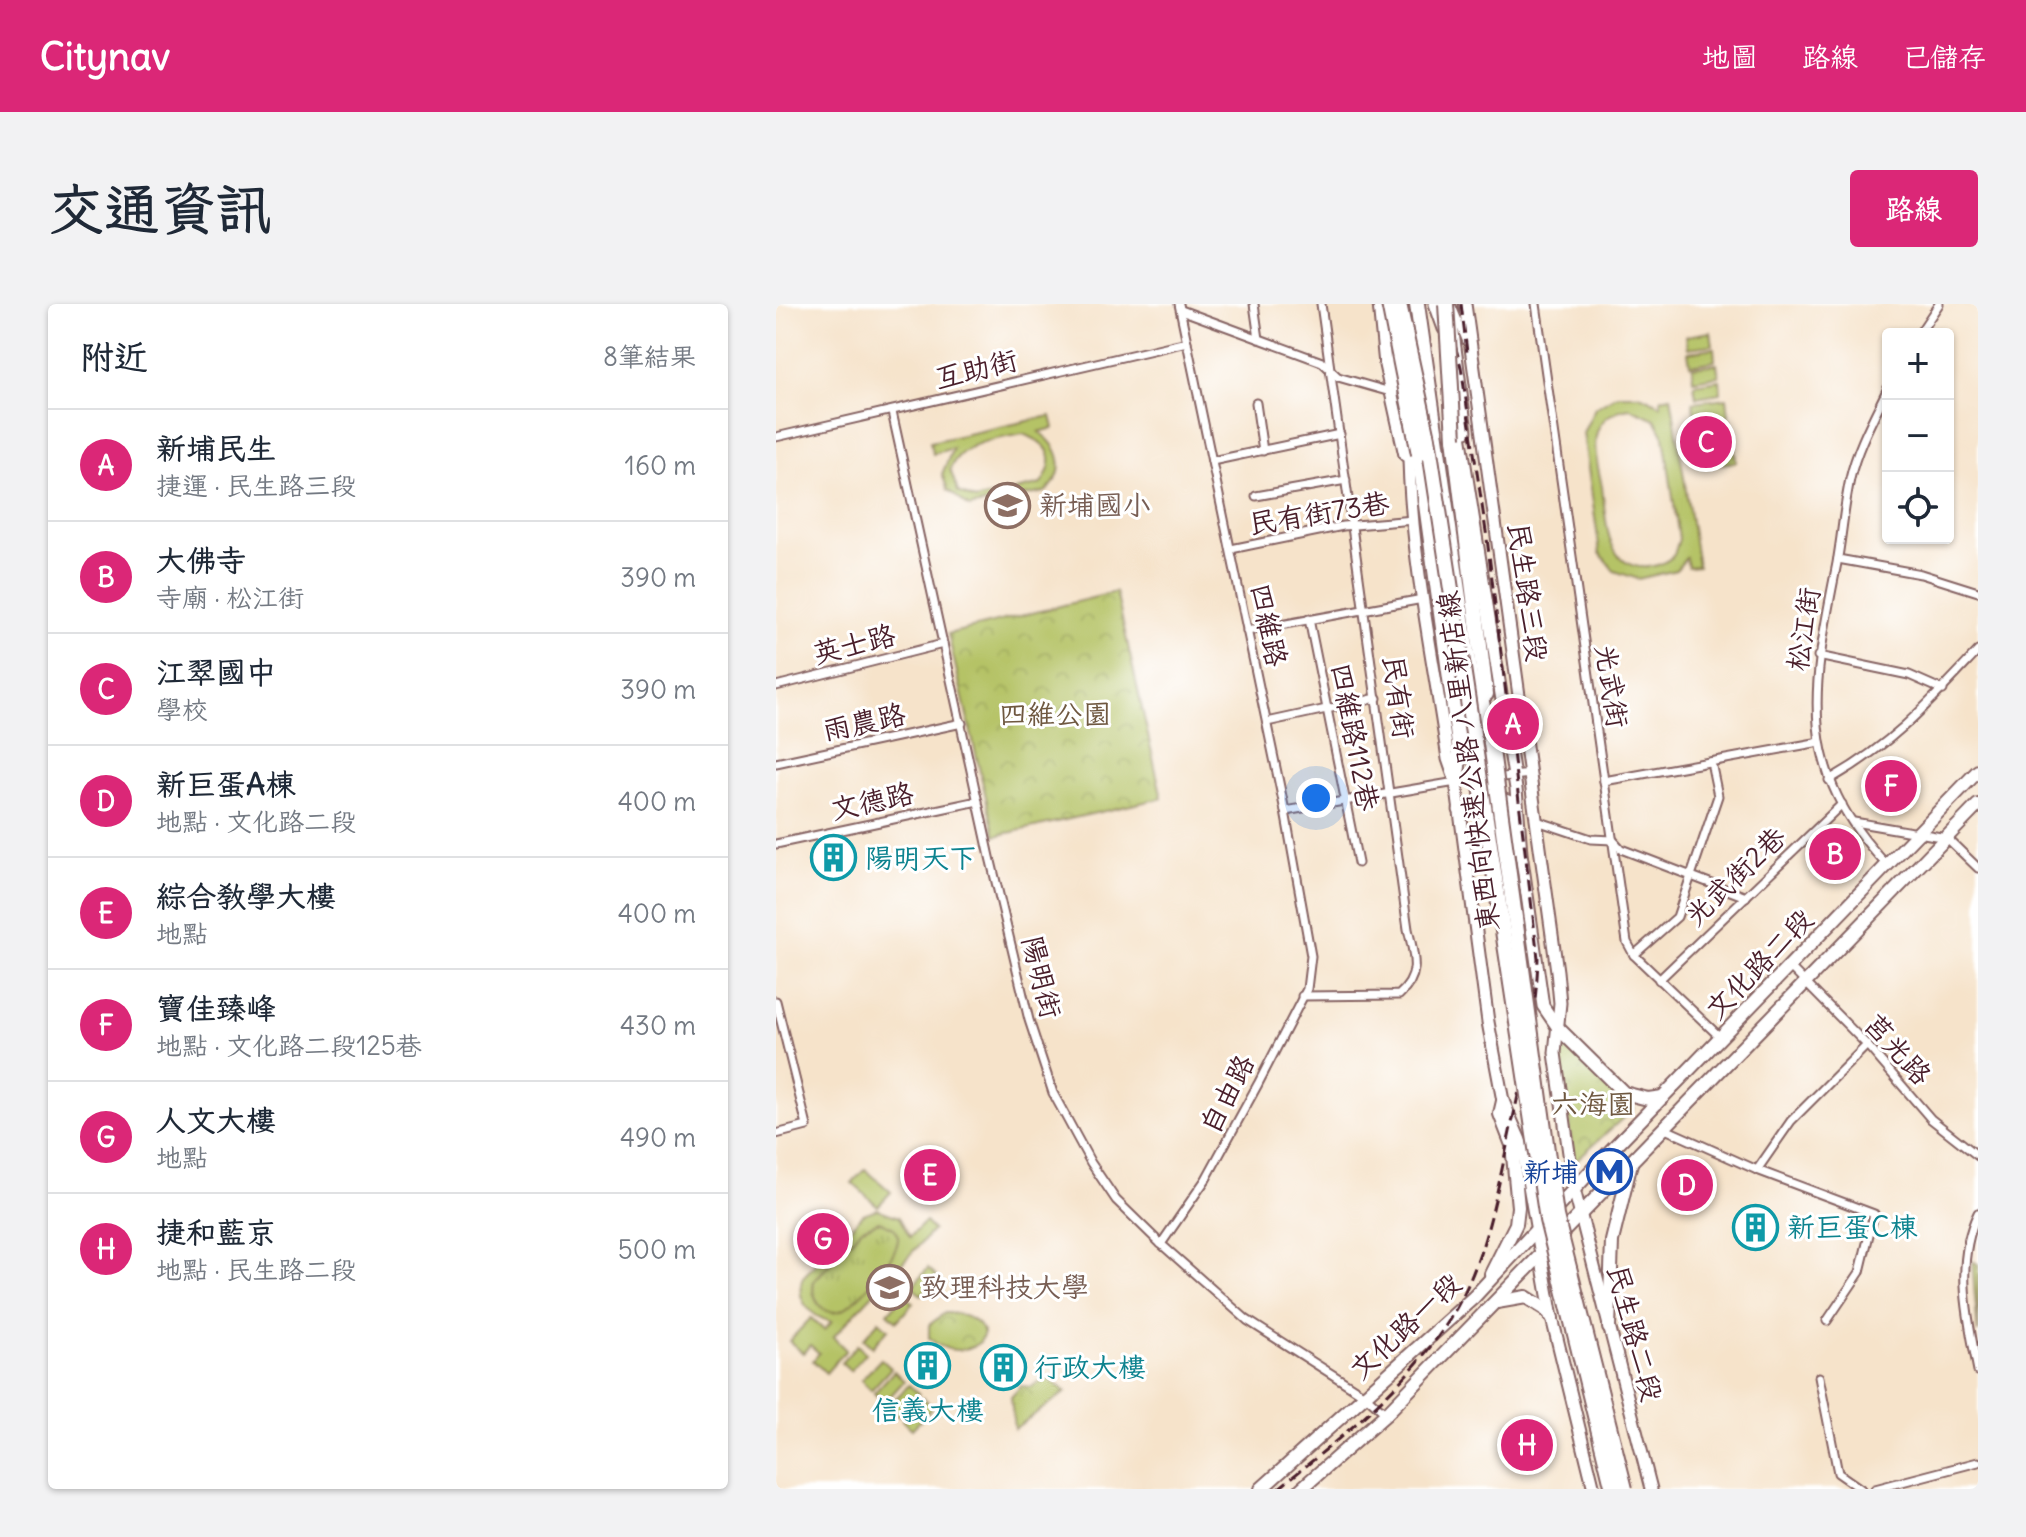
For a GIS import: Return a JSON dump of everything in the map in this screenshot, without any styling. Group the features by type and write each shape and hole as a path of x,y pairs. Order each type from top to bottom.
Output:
{"highway":[{"path":"1391,304 1419,454 1440,601 1460,751 1456,782"},
{"name":"東西向快速公路 八里新店線","path":"1399,304 1428,438 1456,638 1476,745 1547,1220 1613,1489"},
{"path":"1420,304 1481,709 1491,743"},
{"name":"東西向快速公路 八里新店線","path":"1447,304 1454,438 1491,743 1556,1216 1625,1489"},
{"path":"1440,439 1472,676 1476,745"}],"main road":[{"path":"1379,304 1385,365 1394,393 1398,433 1407,463"},
{"path":"1407,304 1411,378 1407,463 1448,759 1456,782 1487,1015 1503,1101 1522,1145 1552,1318 1594,1489"},
{"name":"民生路三段","path":"1435,304 1443,327 1467,459 1515,776 1521,853 1543,1006 1559,1029"},
{"name":"民生路三段","path":"1447,304 1460,365 1467,459"},
{"name":"民生路三段","path":"1465,304 1557,971 1559,1029 1555,1053 1574,1189"},
{"path":"1485,587 1508,626"},
{"name":"文化路二段","path":"1574,1189 1978,771"},
{"path":"1459,810 1502,799 1508,801 1521,853"},
{"name":"文化路二段","path":"1580,1214 1978,805"},
{"path":"1559,1029 1624,1093 1648,1099 1663,1097"},
{"path":"1486,1284 1516,1224 1518,1207 1512,1145 1500,1114 1503,1101"},
{"path":"1609,1328 1612,1241 1632,1160"},
{"name":"民生路二段","path":"1574,1189 1651,1489"},
{"name":"文化路一段","path":"1261,1489 1486,1284 1574,1189"},
{"name":"文化路一段","path":"1301,1489 1386,1414 1580,1214"},
{"path":"1494,1304 1504,1298 1526,1297 1545,1309 1552,1318"}],"street":[{"path":"1254,304 1259,339"},
{"name":"民有街","path":"1302,996 1388,997 1406,988 1416,973 1321,304"},
{"path":"1180,307 1322,362 1338,377 1394,393 1391,304"},
{"path":"1447,304 1471,351"},
{"name":"光武街","path":"1536,304 1627,942 1634,955 1721,1038"},
{"path":"1923,328 1939,304"},
{"name":"四維路","path":"1180,307 1285,811 1311,956"},
{"name":"互助街","path":"776,437 1187,342"},
{"name":"松江街","path":"1883,400 1851,476 1818,656 1815,717 1829,780 1863,840 1888,866"},
{"path":"1256,403 1263,451"},
{"name":"陽明街","path":"892,412 1029,1020 1053,1093 1091,1163 1116,1200 1161,1244 1247,1320 1366,1396 1386,1414"},
{"path":"1212,461 1340,434"},
{"path":"1256,496 1346,480"},
{"name":"民有街73巷","path":"1231,549 1352,526 1414,520"},
{"path":"1838,559 1933,577 1978,592"},
{"path":"1247,631 1425,598"},
{"name":"四維路112巷","path":"1309,619 1358,863"},
{"name":"英士路","path":"776,686 943,644"},
{"path":"1829,780 1871,756 1943,690 1978,651"},
{"path":"1818,656 1909,675 1943,690"},
{"path":"1267,722 1377,698"},
{"name":"雨農路","path":"776,763 962,723"},
{"path":"1604,781 1820,742"},
{"path":"1634,955 1677,917 1718,796 1711,762"},
{"path":"1285,811 1456,782 1531,774"},
{"name":"文德路","path":"776,844 978,801"},
{"name":"光武街2巷","path":"1659,980 1842,804"},
{"path":"1537,821 1591,839 1613,840 1621,849 1746,897"},
{"path":"1854,822 1947,838 1978,868"},
{"name":"自由路","path":"1161,1244 1222,1152 1302,996 1311,956"},
{"name":"莒光路","path":"1789,966 1867,1045 1931,1119 1978,1156"},
{"path":"776,1001 807,1126 776,1134"},
{"path":"1757,1170 1791,1121 1867,1045"},
{"path":"1663,1128 1757,1170 1874,1214 1860,1272 1827,1321"},
{"path":"1978,1213 1972,1224 1963,1273 1978,1371"},
{"path":"1819,1377 1838,1473 1861,1489"},
{"path":"1875,1489 1978,1462"}],"green space":[{"path":"1711,332 1713,345 1688,348 1686,336"},
{"path":"1714,348 1715,361 1690,365 1688,352"},
{"path":"1717,364 1719,376 1693,380 1692,367"},
{"path":"1720,380 1721,393 1696,397 1694,384"},
{"path":"1617,395 1640,395 1661,405 1661,398 1671,396 1698,566 1688,567 1686,558 1676,570 1638,579 1614,571 1600,553 1583,433 1595,408","holes":["1630,408 1655,419 1664,436 1679,539 1674,555 1667,561 1641,567 1629,564 1613,548 1606,524 1595,445 1602,422 1620,410"]},
{"path":"1727,398 1729,416 1695,420 1693,402"},
{"path":"1051,416 1054,428 1039,432 1053,445 1059,469 1053,485 1045,492 969,507 948,490 942,474 953,448 933,454 930,442","holes":["1023,434 1033,438 1049,453 1049,467 1041,484 975,500 958,492 950,469 963,452 991,440"]},
{"path":"1731,420 1733,439 1699,443 1697,424"},
{"path":"1734,443 1736,462 1702,466 1700,447"},
{"name":"四維公園","path":"1116,592 1162,798 995,836 948,634"},
{"name":"六海園","path":"1559,1029 1624,1093 1634,1108 1575,1161 1555,1053"},
{"path":"865,1169 891,1192 878,1206 852,1183"},
{"path":"877,1209 899,1217 910,1237 925,1222 933,1230 833,1337 846,1350 826,1373 813,1361 819,1353 810,1345 803,1353 789,1341 811,1318 824,1330 832,1322 811,1312 803,1300 801,1285 803,1277 863,1214","holes":["879,1221 894,1228 898,1236 893,1253 871,1284 840,1311 826,1311 821,1307 814,1295 814,1281 862,1228"]},
{"path":"879,1221 894,1228 898,1236 893,1253 871,1284 854,1301 840,1311 827,1311 817,1302 814,1281 862,1228"},
{"path":"1972,1261 1978,1264 1978,1333"},
{"path":"928,1268 937,1276 921,1295 912,1287"},
{"path":"904,1295 913,1303 897,1321 888,1313"},
{"path":"945,1313 963,1315 973,1320 984,1333 980,1342 954,1350 929,1338 929,1325"},
{"path":"879,1321 888,1329 872,1347 863,1339"},
{"path":"857,1345 866,1353 850,1371 841,1363"},
{"path":"881,1359 891,1368 871,1390 861,1380"},
{"path":"894,1371 904,1381 884,1403 874,1393"},
{"path":"1048,1378 1066,1392 1014,1429 1011,1397 1021,1386 1031,1387"},
{"path":"909,1385 919,1394 898,1416 888,1406"},
{"path":"923,1398 933,1407 912,1429 902,1420"}],"railway":[{"path":"1278,1489 1388,1394 1427,1351 1458,1305 1479,1258 1493,1208 1532,1024 1538,958 1487,538 1461,367 1444,304"},
{"path":"1461,304 1467,352"}],"place":[{"name":"江翠國中","path":"1706,442"},
{"name":"新埔國小","path":"1008,505"},
{"name":"新埔民生","path":"1513,724"},
{"name":"寶佳臻峰","path":"1891,786"},
{"name":"大佛寺","path":"1835,854"},
{"name":"陽明天下","path":"834,858"},
{"name":"新埔","path":"1610,1172"},
{"name":"綜合教學大樓","path":"930,1175"},
{"name":"新巨蛋A棟","path":"1687,1185"},
{"name":"新巨蛋C棟","path":"1756,1227"},
{"name":"人文大樓","path":"823,1239"},
{"name":"致理科技大學","path":"890,1287"},
{"name":"信義大樓","path":"928,1365"},
{"name":"行政大樓","path":"1003,1367"},
{"name":"捷和藍京","path":"1527,1445"}]}
